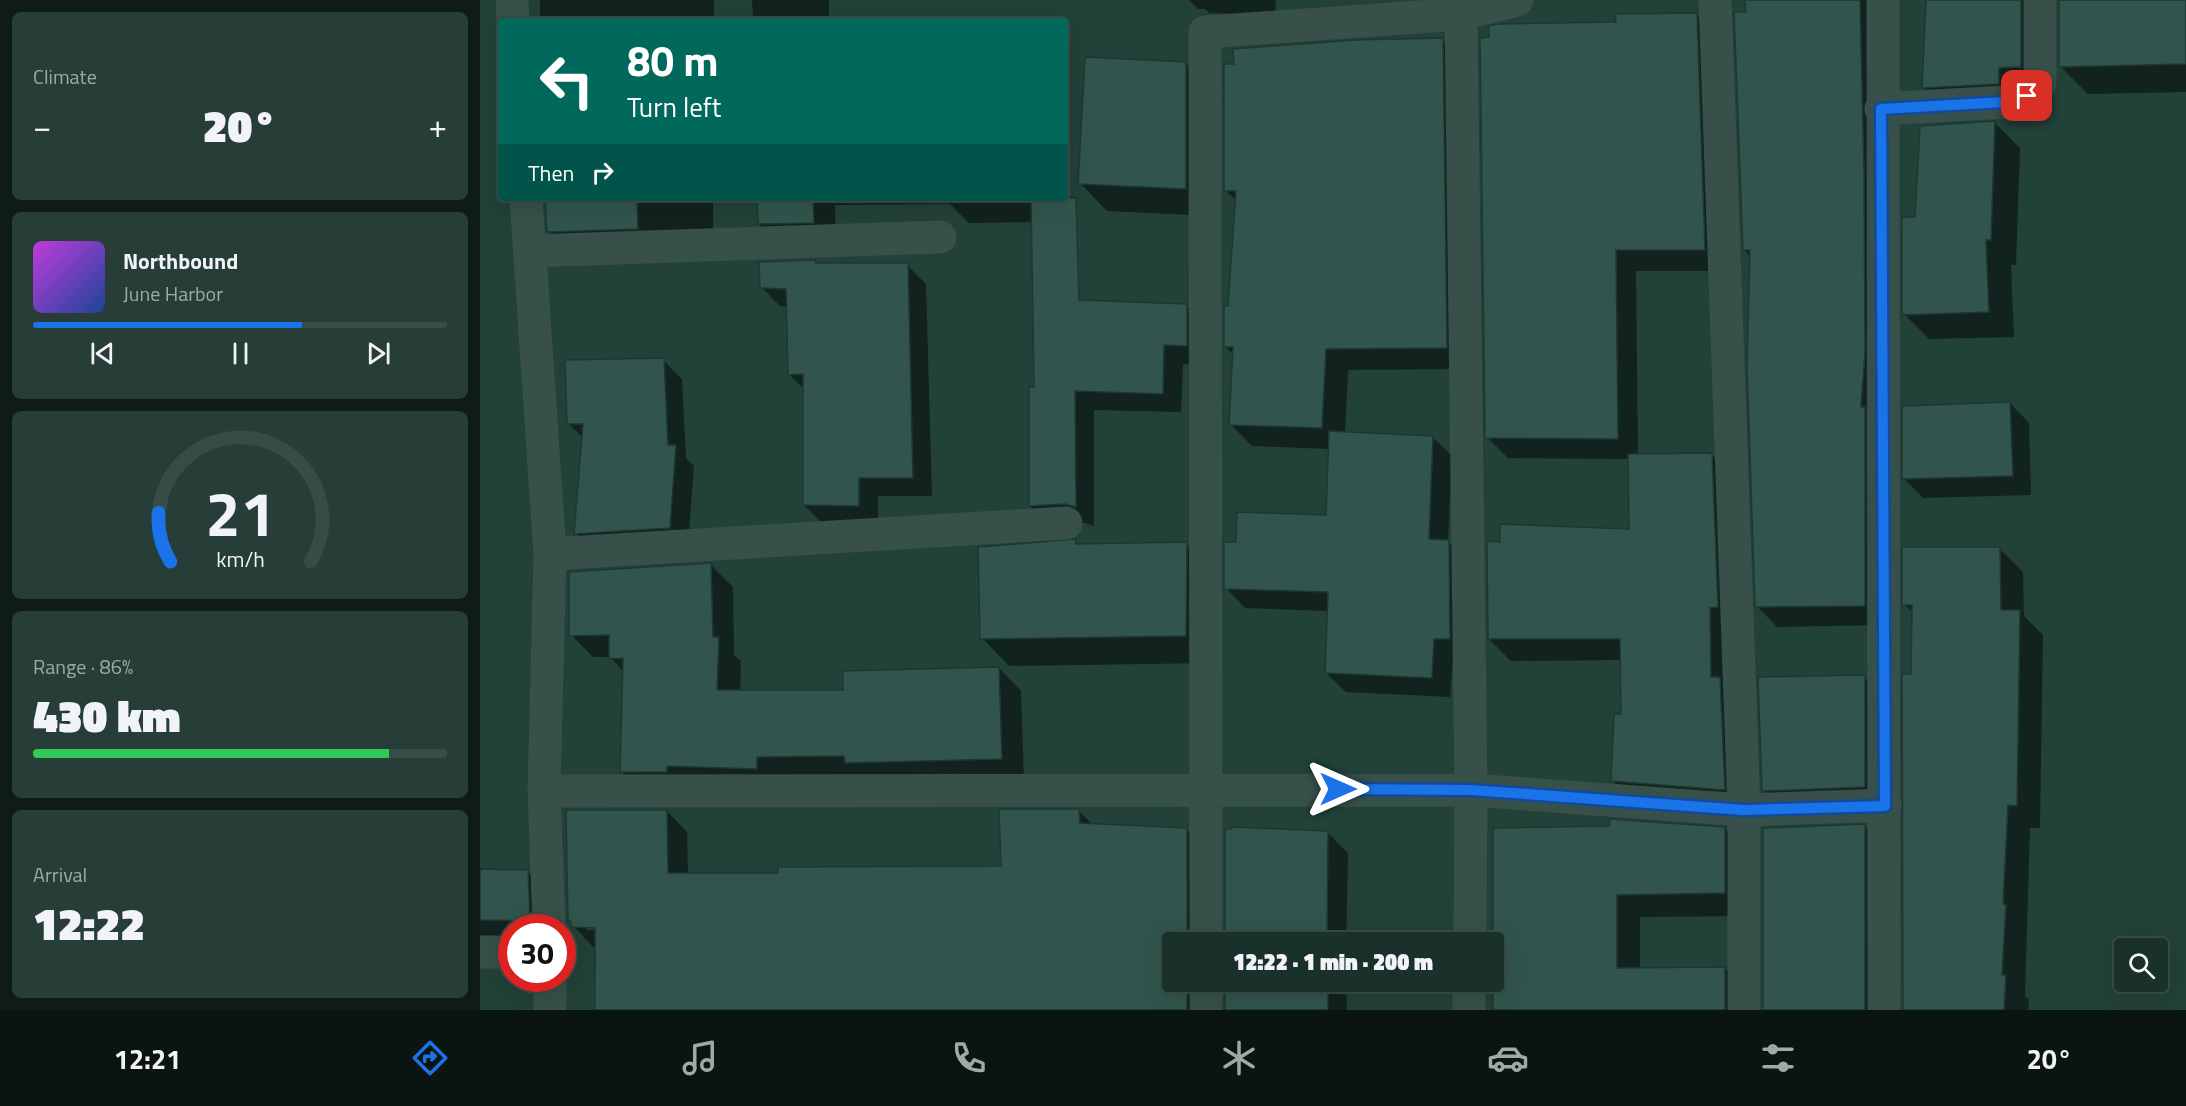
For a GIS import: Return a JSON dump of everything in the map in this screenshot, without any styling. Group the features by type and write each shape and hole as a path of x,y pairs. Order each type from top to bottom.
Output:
{"street":[{"path":"512,0 513,18"},
{"path":"1206,932 1205,32 1461,14 1517,0"},
{"path":"1714,0 1744,810 1744,1010"},
{"path":"1883,0 1881,109 1884,1010"},
{"path":"1881,109 2005,102 2027,96 2040,82 2040,0"},
{"path":"1461,14 1471,790 1470,932"},
{"path":"526,201 550,554 544,791 549,914"},
{"path":"530,251 940,237"},
{"path":"550,554 1066,523"},
{"path":"544,791 1206,788 1471,790 1744,810 1885,806"},
{"path":"480,951 498,952"},
{"path":"550,992 550,1010"},
{"path":"1206,992 1206,1010"},
{"path":"1469,992 1469,1010"}],"building":[{"path":"1745,0 1860,0 1864,174 1865,351 1861,407 1865,407 1865,606 1755,607 1747,366 1750,250 1743,250 1734,12 1746,12"},
{"path":"1926,0 2021,0 2021,67 1999,68 1999,84 1922,88"},
{"path":"2059,0 2186,0 2186,64 2059,67"},
{"path":"1697,13 1705,250 1616,250 1618,439 1485,438 1480,38 1489,37 1489,26 1499,24 1616,22 1615,14"},
{"path":"1443,38 1447,348 1326,349 1322,428 1229,425 1233,347 1224,347 1224,306 1228,306 1236,191 1224,191 1224,64 1234,64 1233,49 1355,40"},
{"path":"1085,57 1186,62 1186,189 1078,184"},
{"path":"1995,121 1991,240 1986,240 1989,312 1902,315 1902,217 1915,217 1920,126"},
{"path":"1068,198 1076,198 1079,300 1187,304 1187,346 1164,345 1163,394 1075,391 1076,507 1065,504 1029,506 1029,387 1034,387 1031,201 1068,201"},
{"path":"545,201 637,201 638,229 547,232"},
{"path":"757,201 813,201 814,223 758,224"},
{"path":"815,260 816,263 908,263 913,478 859,478 859,506 803,505 803,374 788,375 786,289 760,288 759,262"},
{"path":"664,358 668,445 676,445 670,528 574,534 583,424 567,424 565,360"},
{"path":"2010,402 2013,476 1902,479 1902,406"},
{"path":"1329,431 1433,436 1429,539 1449,540 1450,639 1434,639 1432,678 1325,673 1328,592 1224,589 1224,542 1236,542 1237,512 1326,515"},
{"path":"1712,453 1718,607 1710,608 1711,677 1720,677 1725,790 1611,781 1614,714 1621,714 1620,639 1488,639 1487,541 1500,542 1500,524 1629,529 1628,454"},
{"path":"1076,539 1076,544 1187,542 1186,636 980,639 978,547"},
{"path":"1902,547 2000,547 2001,610 2020,610 2017,806 2008,805 2003,904 2006,904 2002,975 2006,975 2004,1010 1903,1010 1902,674 1911,674 1912,605 1902,605"},
{"path":"711,563 713,637 719,637 717,690 843,690 843,671 999,667 1002,759 845,763 844,756 757,757 757,769 667,766 667,772 620,772 623,658 609,659 609,635 569,636 569,572"},
{"path":"1865,675 1865,787 1762,791 1758,677"},
{"path":"999,809 1079,809 1080,823 1187,828 1187,932 1162,932 1162,992 1187,992 1187,1010 595,1010 595,928 576,927 576,914 568,914 566,810 667,810 668,873 778,873 778,867 1001,866"},
{"path":"1610,819 1725,827 1725,893 1617,895 1617,968 1725,967 1725,1010 1493,1010 1493,992 1504,992 1504,932 1493,932 1493,828 1609,826"},
{"path":"1865,824 1865,1010 1763,1010 1763,828"},
{"path":"1231,827 1328,831 1327,932 1225,932 1225,829 1231,829"},
{"path":"480,869 528,870 530,914 498,914 498,920 480,920"},
{"path":"1225,992 1328,992 1328,1010 1225,1010"}],"route":[{"path":"1338,789 1471,790 1744,810 1885,806 1881,109 2005,102 2027,96"}]}
